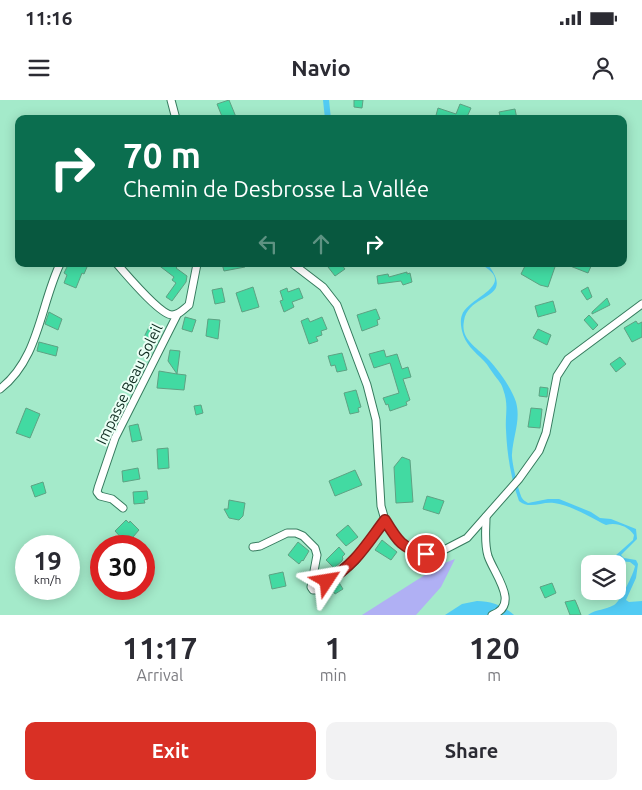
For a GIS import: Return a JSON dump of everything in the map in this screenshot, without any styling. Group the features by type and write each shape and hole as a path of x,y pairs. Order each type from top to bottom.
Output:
{"street":[{"path":"171,100 175,115"},
{"path":"0,389 17,374 32,349 39,322 59,267"},
{"path":"120,267 159,308 170,315 177,314"},
{"name":"Impasse Beau Soleil","path":"123,508 109,497 100,496 97,492 98,488 115,438 177,314 189,305 196,267"},
{"path":"304,267 337,305 367,385 376,420 381,506 385,520 398,541 414,552 426,554 440,552 467,538 520,479 539,451 546,433 557,376 568,359 642,304"},
{"path":"486,517 485,544 488,557 502,586 506,602 498,613 492,615"},
{"path":"253,548 287,533 296,533 303,536 315,548 317,555 311,587 313,590 316,590 327,581 342,573 355,561 385,520"}],"shaded area":[{"path":"323,100 329,100 331,115 325,115"},
{"path":"485,267 490,267 496,277 497,285 494,291 473,305 467,312 463,328 467,339 501,374 516,402 518,415 512,457 522,498 528,503 559,499 591,512 600,518 611,519 636,529 637,539 621,555 616,555 633,540 634,535 628,529 614,524 606,525 560,504 527,505 519,501 508,457 505,395 500,382 468,344 463,336 461,327 461,317 466,309 488,291 493,285 495,278 491,271"},
{"path":"626,558 636,560 638,564 636,578 626,600 626,587 635,566 626,562"},
{"path":"455,559 441,587 416,615 362,615 442,564"},
{"path":"619,600 629,602 642,601 642,615 588,615 608,608"},
{"path":"477,601 497,605 514,615 445,615 462,604"}],"building":[{"path":"229,100 235,115 221,115 217,104"},
{"path":"354,100 363,100 362,108 354,107"},
{"path":"460,104 471,108 468,115 436,115 438,108 456,114"},
{"path":"515,109 516,115 500,115 499,112"},
{"path":"67,267 87,267 84,274 82,273 76,288 64,283 67,275 64,273"},
{"path":"161,267 177,267 187,276 186,282 172,301 166,297 176,283 172,280 174,277"},
{"path":"223,267 245,267 224,271"},
{"path":"328,267 343,267 345,269 335,276"},
{"path":"524,267 555,267 548,287 540,285 521,274"},
{"path":"573,267 591,267 588,273"},
{"path":"407,272 407,274 410,273 412,282 403,285 401,281 378,284 377,276 388,274 389,277"},
{"path":"253,287 259,307 242,312 236,293"},
{"path":"588,287 592,297 587,300 581,291"},
{"path":"222,288 225,302 215,304 212,290"},
{"path":"287,288 288,292 299,288 303,298 292,302 294,307 284,312 280,301 283,300 280,291"},
{"path":"607,298 610,305 592,314 592,312"},
{"path":"553,301 556,312 538,317 535,306"},
{"path":"376,309 380,319 377,320 378,325 362,331 357,315"},
{"path":"49,312 62,319 58,330 45,324"},
{"path":"589,315 598,325 593,330 584,320"},
{"path":"185,317 196,320 192,332 182,329"},
{"path":"322,317 327,329 321,331 322,335 316,337 318,341 309,344 301,321 308,318 310,322"},
{"path":"208,319 220,320 218,339 206,336"},
{"path":"636,321 638,324 642,322 642,337 632,342 624,328"},
{"path":"150,325 160,330 152,343 144,337"},
{"path":"538,329 551,335 547,345 533,338"},
{"path":"39,342 58,347 56,356 37,351"},
{"path":"170,350 180,351 177,374 168,361"},
{"path":"384,350 386,357 397,354 402,369 408,367 411,377 403,379 410,400 406,402 407,405 390,411 388,404 386,405 383,398 399,393 390,363 374,368 369,354"},
{"path":"342,353 347,370 337,372 335,365 331,366 328,356"},
{"path":"620,357 626,364 616,372 610,364"},
{"path":"159,371 186,375 184,390 157,388"},
{"path":"540,387 548,388 547,397 539,396"},
{"path":"356,390 361,407 358,408 359,412 350,414 344,393"},
{"path":"201,405 203,413 196,415 194,406"},
{"path":"26,408 40,414 30,438 16,433"},
{"path":"531,408 542,409 540,428 528,427"},
{"path":"138,424 142,440 132,442 129,426"},
{"path":"168,448 169,468 158,469 157,449"},
{"path":"402,457 410,460 413,502 396,503 394,467"},
{"path":"138,468 140,479 123,482 122,471"},
{"path":"355,470 362,485 335,496 329,481"},
{"path":"43,482 46,493 35,497 31,486"},
{"path":"147,491 148,499 144,500 145,503 134,504 133,492"},
{"path":"427,496 444,501 439,514 423,509"},
{"path":"229,500 245,503 243,516 239,520 229,518 224,509 228,509"},
{"path":"126,520 129,523 130,521 139,530 135,535 119,535 115,531"},
{"path":"348,525 358,537 346,546 336,535"},
{"path":"382,540 397,552 391,560 375,550"},
{"path":"298,542 309,551 299,564 288,555"},
{"path":"339,547 345,554 342,557 342,561 334,568 326,560"},
{"path":"283,572 286,586 272,589 269,575"},
{"path":"338,581 343,589 335,594 330,586"},
{"path":"552,583 556,593 545,598 540,587"},
{"path":"575,600 581,615 570,615 565,602"}],"route":[{"path":"327,581 342,573 355,561 385,520 398,541 414,552 426,554"}]}
